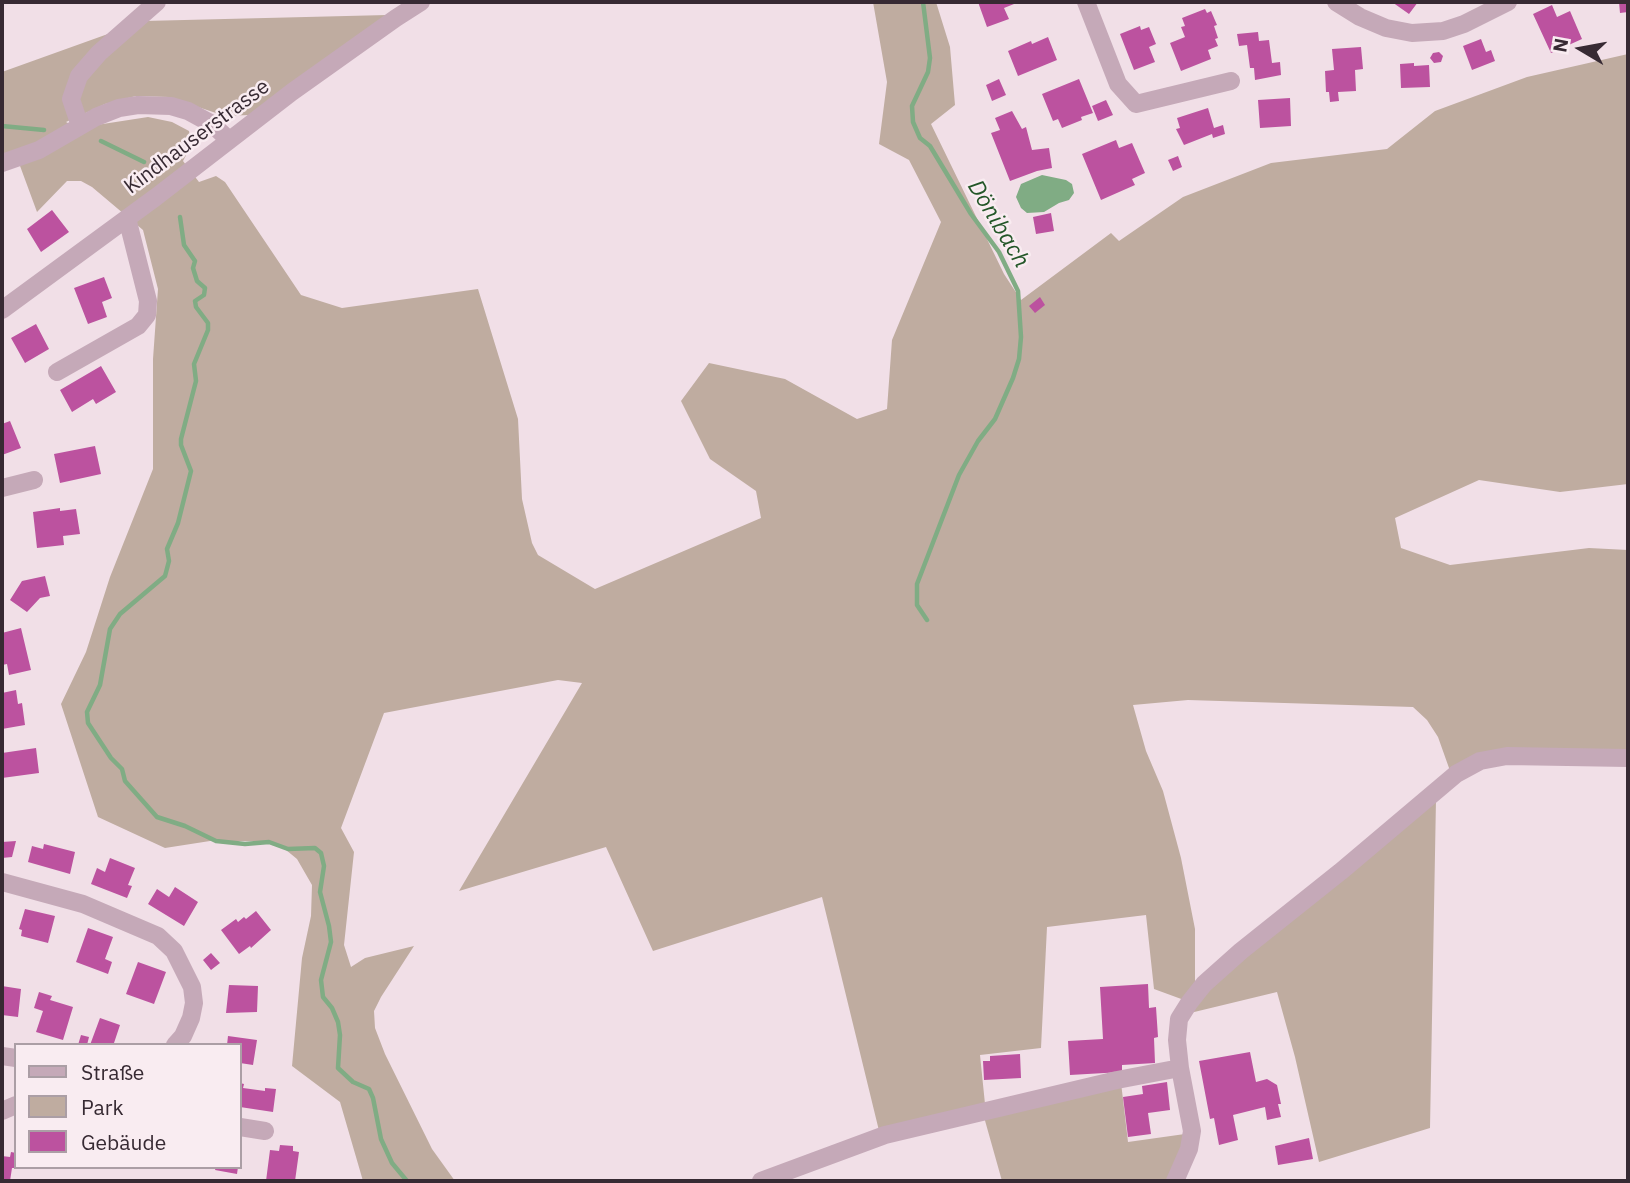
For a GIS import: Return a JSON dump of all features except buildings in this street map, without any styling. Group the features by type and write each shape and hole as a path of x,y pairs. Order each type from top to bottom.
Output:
{"street":[{"path":"80,126 71,99 79,76 99,53 157,2"},
{"name":"Kindhauserstrasse","path":"2,310 229,140 396,18 422,2"},
{"path":"1086,2 1118,84 1136,104 1231,81"},
{"path":"1336,2 1360,17 1386,28 1412,33 1443,31 1465,24 1508,2"},
{"path":"2,163 39,150 96,117 119,108 138,105 171,106 206,120 229,140"},
{"path":"57,372 138,326 147,315 148,301 127,218"},
{"path":"2,488 34,480"},
{"path":"1175,1181 1189,1149 1192,1131 1180,1068 1177,1040 1179,1019 1196,993 1241,951 1456,774 1480,761 1507,756 1628,758"},
{"path":"2,882 83,904 158,936 174,951 192,987 194,1003 191,1018 177,1043"},
{"path":"761,1181 885,1135 1116,1080 1180,1068"},
{"path":"242,1127 265,1131"}],"green space":[{"path":"873,2 936,2 950,47 955,105 931,124 1004,274 1021,300 1111,233 1119,241 1183,197 1271,163 1387,149 1435,111 1527,77 1628,54 1628,484 1560,492 1479,480 1395,518 1401,548 1450,565 1589,548 1628,550 1628,764 1509,762 1480,768 1454,782 1438,737 1427,720 1413,707 1188,700 1133,705 1146,751 1163,791 1181,858 1195,929 1195,985 1436,799 1430,1128 1319,1162 1277,992 1186,1014 1184,1000 1154,989 1146,915 1047,927 1041,1048 980,1055 985,1104 1120,1074 1128,1142 1192,1133 1178,1181 1002,1181 984,1117 882,1143 822,897 653,951 606,847 459,891 582,683 558,680 384,713 341,828 354,852 344,945 351,967 365,958 414,946 374,1011 375,1028 432,1149 455,1181 363,1181 340,1102 292,1066 302,958 311,916 312,885 297,859 280,845 259,841 210,841 165,848 98,817 61,704 86,652 110,577 153,469 153,359 158,289 143,230 92,187 81,181 67,181 37,212 16,155 2,158 2,72 144,21 387,15 249,115 225,116 168,97 136,96 105,104 66,122 77,128 148,117 172,122 189,131 191,146 183,161 199,182 216,176 225,182 301,295 342,308 478,289 518,419 522,499 532,543 538,555 595,589 761,518 756,491 710,459 681,401 709,363 785,379 857,419 887,409 892,340 941,222 909,160 879,144 887,82"}],"shaded area":[{"path":"1042,175 1066,180 1072,184 1074,193 1069,200 1044,212 1027,213 1021,208 1016,197 1021,184"}],"waterway":[{"name":"Dönibach","path":"923,2 930,58 928,72 912,106 913,122 920,138 930,146 971,214 999,252 1018,291 1021,337 1019,359 1013,378 995,419 978,441 959,475 917,584 917,605 927,620"},
{"path":"2,126 44,130"},
{"path":"101,141 144,162"},
{"path":"180,217 184,245 195,261 193,268 197,281 205,288 204,295 195,301 196,307 208,323 208,330 194,364 196,381 181,439 191,471 178,523 167,549 169,561 165,576 120,614 110,629 100,685 87,712 88,723 111,758 122,769 125,781 157,817 185,826 216,841 245,844 269,842 288,849 315,848 321,853 324,866 320,892 331,942 321,980 323,997 338,1022 338,1068 353,1082 369,1089 381,1139 392,1163 407,1181"}]}
